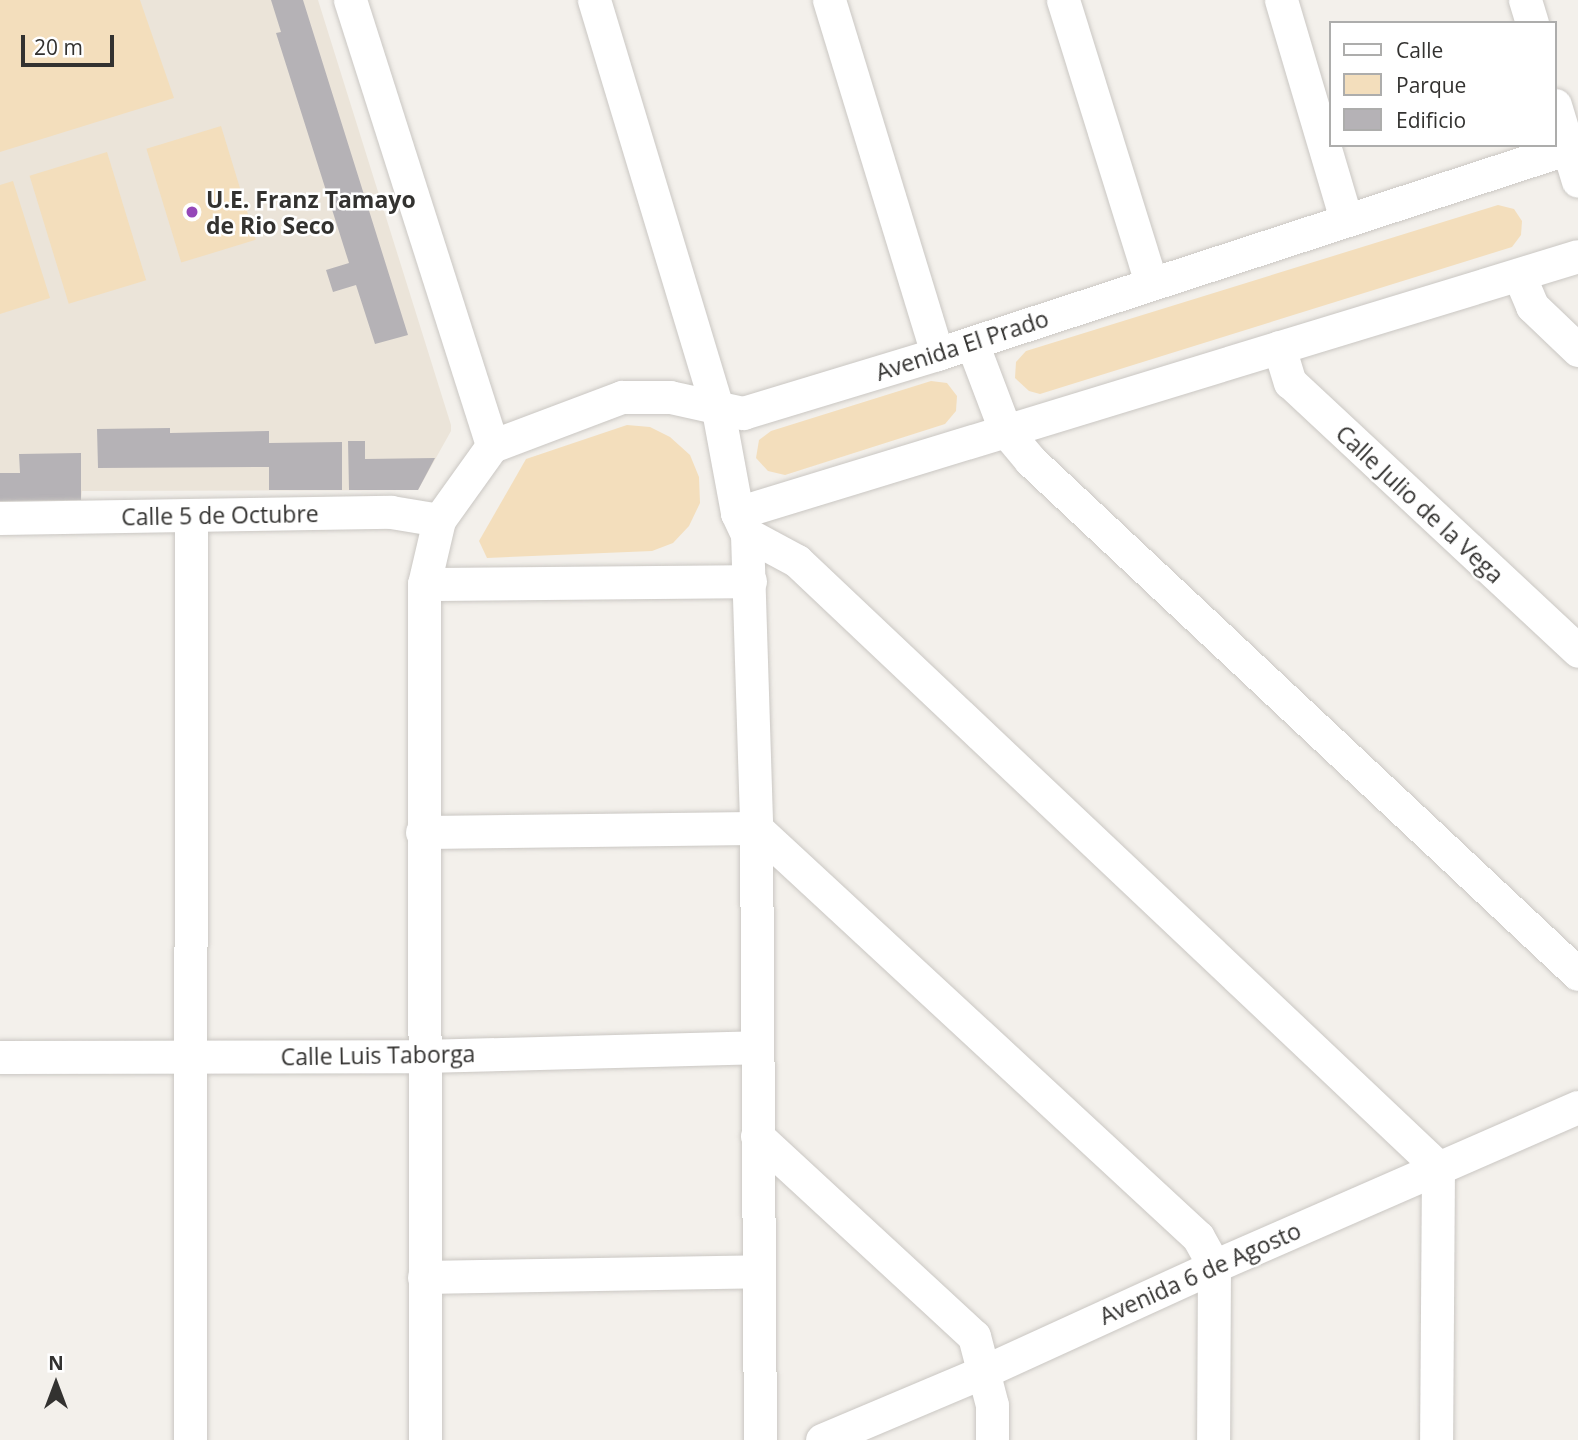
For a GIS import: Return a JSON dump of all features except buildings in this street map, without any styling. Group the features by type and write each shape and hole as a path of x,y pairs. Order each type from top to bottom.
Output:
{"street":[{"path":"350,0 492,446 439,520 424,584 422,832 425,1440"},
{"path":"594,0 718,410 742,524 750,581 756,828 760,1440"},
{"path":"829,0 937,354"},
{"path":"1063,0 1152,283"},
{"path":"1281,0 1346,220"},
{"path":"1525,0 1531,21"},
{"path":"1557,109 1573,147 1578,181"},
{"name":"Avenida El Prado","path":"492,446 622,397 670,397 718,410 743,413 972,343 1573,147"},
{"path":"742,524 1005,430 1578,256"},
{"path":"1518,275 1532,306 1578,351"},
{"path":"972,343 1005,430 1030,460 1578,974"},
{"name":"Calle Julio de la Vega","path":"1279,347 1290,382 1578,651"},
{"name":"Calle 5 de Octubre","path":"0,518 391,512 439,520"},
{"path":"190,1440 191,516"},
{"path":"742,524 797,561 1438,1167 1436,1440"},
{"path":"424,584 750,581"},
{"path":"422,832 756,828 1198,1237 1214,1266 1213,1440"},
{"name":"Calle Luis Taborga","path":"0,1057 423,1056 756,1047"},
{"name":"Avenida 6 de Agosto","path":"822,1440 984,1372 1214,1266 1578,1107"},
{"path":"757,1136 974,1336 992,1405 992,1440"},
{"path":"424,1278 758,1271"}],"shaded area":[{"name":"U.E. Franz Tamayo de Rio Seco","path":"0,0 318,0 451,425 451,431 418,490 82,491 81,500 0,501"}],"green space":[{"path":"0,0 140,0 174,98 0,152"},
{"path":"221,126 256,240 181,263 146,149"},
{"path":"107,152 146,280 69,304 30,176"},
{"path":"13,181 50,298 0,314 0,185"},
{"path":"1498,205 1514,209 1522,221 1521,235 1512,247 1040,394 1029,391 1015,378 1016,362 1026,351"},
{"path":"931,381 947,383 957,396 956,411 945,424 785,475 768,471 756,458 759,440 771,431"},
{"path":"627,425 650,427 670,437 690,455 699,477 700,503 689,526 673,543 652,551 487,558 479,541 526,459"}],"place":[{"name":"U.E. Franz Tamayo de Rio Seco","path":"192,212"}]}
